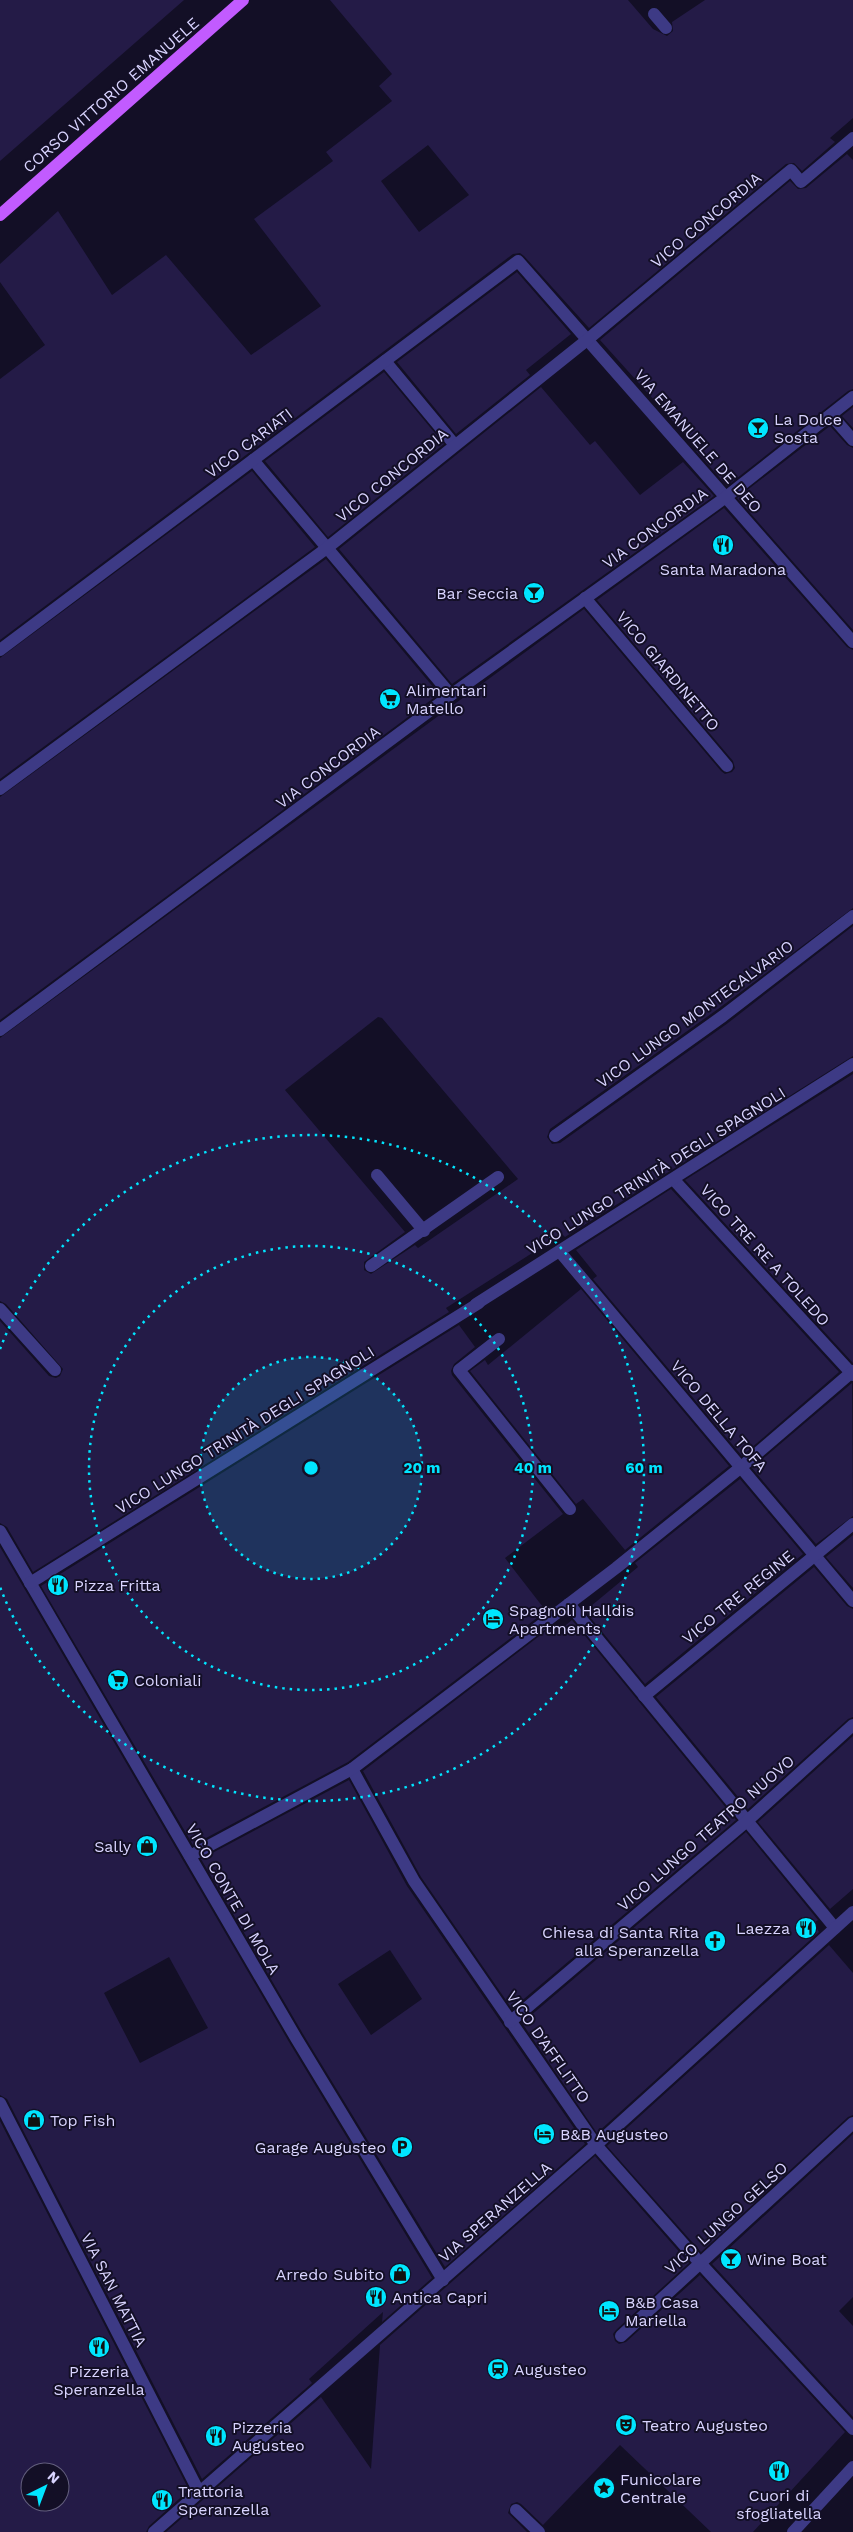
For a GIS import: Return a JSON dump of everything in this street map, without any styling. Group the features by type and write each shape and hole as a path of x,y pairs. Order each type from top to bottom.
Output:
{"main road":[{"name":"CORSO VITTORIO EMANUELE","path":"0,215 243,0"}],"street":[{"path":"654,14 666,28"},
{"name":"VICO CONCORDIA","path":"0,789 328,548 454,444 587,340 791,170 801,182 853,138"},
{"name":"VIA EMANUELE DE DEO","path":"518,261 853,642"},
{"name":"VICO CARIATI","path":"0,650 518,261"},
{"path":"385,361 454,444"},
{"path":"726,497 853,397"},
{"path":"831,415 853,440"},
{"path":"253,460 451,695"},
{"name":"VIA CONCORDIA","path":"0,1030 451,695 726,497"},
{"name":"VICO GIARDINETTO","path":"584,598 727,766"},
{"name":"VICO LUNGO MONTECALVARIO","path":"555,1136 723,1016 853,916"},
{"name":"VICO LUNGO TRINITÀ DEGLI SPAGNOLI","path":"30,1583 560,1252 853,1064"},
{"path":"377,1175 424,1231"},
{"path":"372,1266 498,1177"},
{"name":"VICO TRE RE A TOLEDO","path":"674,1180 852,1373"},
{"name":"VICO DELLA TOFA","path":"560,1252 853,1601"},
{"path":"0,1309 55,1370"},
{"path":"498,1339 459,1370 570,1509"},
{"path":"190,1856 352,1769 616,1568 740,1468 852,1373"},
{"name":"VICO TRE REGINE","path":"644,1696 853,1524"},
{"name":"VICO CONTE DI MOLA","path":"0,1531 301,2046 443,2280"},
{"path":"569,1604 835,1928"},
{"name":"VICO LUNGO TEATRO NUOVO","path":"510,2022 747,1821 853,1725"},
{"name":"VICO D'AFFLITTO","path":"352,1769 414,1881 596,2144 700,2263 853,2429"},
{"name":"VIA SPERANZELLA","path":"154,2532 443,2280 853,1912"},
{"name":"VIA SAN MATTIA","path":"0,2103 199,2492"},
{"name":"VICO LUNGO GELSO","path":"621,2336 853,2123"},
{"path":"793,2532 853,2467"},
{"path":"516,2510 539,2532"}],"building":[{"path":"0,0 184,0 0,161"},
{"path":"330,0 628,0 653,29 667,36 673,31 672,22 705,0 853,0 853,118 830,138 835,142 802,171 794,163 786,164 589,328 524,256 520,253 513,254 0,640 0,379 45,345 0,282 0,264 58,211 112,295 166,255 251,355 321,306 254,219 333,161 326,152 392,101 379,86 392,74","holes":["428,145 469,195 419,232 381,181"]},
{"path":"847,154 853,160 853,389 727,486 696,451 699,450 600,340 790,181 798,189 806,188"},
{"path":"517,272 571,334 526,370 530,375 456,434 397,362"},
{"path":"384,372 444,444 328,537 265,461"},
{"path":"541,387 590,445 595,441 640,495 683,462 714,496 452,684 339,549"},
{"path":"853,407 853,428 842,416"},
{"path":"830,426 847,445 853,448 853,630 737,498"},
{"path":"252,471 315,547 0,779 0,658"},
{"path":"724,508 847,647 853,650 853,908 718,1009 550,1129 547,1137 552,1144 560,1143 728,1023 853,926 853,1056 565,1237 562,1234 446,1308 449,1312 33,1572 7,1527 0,1523 0,1321 49,1376 56,1378 60,1376 63,1369 6,1304 0,1301 0,1038 584,609 721,771 725,774 732,772 735,768 733,761 597,600","holes":["378,1017 382,1018 518,1179 418,1248 415,1245 371,1274 364,1270 364,1262 405,1232 285,1090"]},
{"path":"326,559 439,694 0,1020 0,797"},
{"path":"853,1074 853,1363 685,1180"},
{"path":"671,1189 839,1372 742,1456 593,1279 597,1276 576,1250"},
{"path":"581,1289 729,1466 625,1550 583,1499 576,1504 470,1371 485,1360 488,1365"},
{"path":"459,1325 475,1347 454,1364 451,1371 452,1375 563,1514 505,1558 546,1611 348,1762 193,1845 41,1586"},
{"path":"852,1383 853,1516 816,1544 752,1468"},
{"path":"740,1479 803,1554 645,1684 585,1611 638,1567 635,1563"},
{"path":"853,1535 853,1588 826,1557"},
{"path":"0,1547 289,2042 432,2278 382,2322 383,2312 309,2379 312,2383 202,2479 7,2099 0,2095","holes":["169,1957 208,2028 140,2063 104,1993"]},
{"path":"814,1567 847,1606 853,1609 853,1717 848,1719 748,1809 656,1697"},
{"path":"572,1620 736,1820 512,2009 421,1877 363,1771 555,1624 560,1630"},
{"path":"853,1736 853,1889 830,1909 758,1822"},
{"path":"349,1780 407,1886 585,2144 445,2267 303,2034 201,1859","holes":["390,1950 422,1999 371,2035 338,1984"]},
{"path":"746,1832 818,1920 814,1923 819,1932 597,2133 522,2023"},
{"path":"829,1945 853,1973 853,2115 848,2117 701,2252 607,2146"},
{"path":"0,2121 189,2490 149,2526 146,2532 0,2532"},
{"path":"853,2134 853,2297 839,2311 853,2326 853,2417 712,2264"},
{"path":"595,2156 689,2263 616,2330 613,2334 615,2341 619,2344 626,2342 700,2275 845,2432 753,2532 711,2532 620,2445 543,2525 521,2504 517,2502 511,2504 508,2513 527,2532 166,2532 321,2397 371,2469 380,2345"}],"place":[{"name":"La Dolce Sosta","path":"758,428"},
{"name":"Santa Maradona","path":"723,545"},
{"name":"Bar Seccia","path":"534,593"},
{"name":"Alimentari Matello","path":"390,699"},
{"name":"Pizza Fritta","path":"58,1585"},
{"name":"Spagnoli Halldis Apartments","path":"493,1619"},
{"name":"Coloniali","path":"118,1680"},
{"name":"Sally","path":"147,1846"},
{"name":"Laezza","path":"806,1928"},
{"name":"Chiesa di Santa Rita alla Speranzella","path":"715,1941"},
{"name":"Top Fish","path":"34,2120"},
{"name":"B&B Augusteo","path":"544,2134"},
{"name":"Garage Augusteo","path":"402,2147"},
{"name":"Wine Boat","path":"731,2259"},
{"name":"Arredo Subito","path":"400,2274"},
{"name":"Antica Capri","path":"376,2297"},
{"name":"B&B Casa Mariella","path":"609,2311"},
{"name":"Pizzeria Speranzella","path":"99,2347"},
{"name":"Augusteo","path":"498,2369"},
{"name":"Teatro Augusteo","path":"626,2425"},
{"name":"Pizzeria Augusteo","path":"216,2436"},
{"name":"Cuori di sfogliatella","path":"779,2471"},
{"name":"Funicolare Centrale","path":"604,2488"},
{"name":"Trattoria Speranzella","path":"162,2500"}]}
